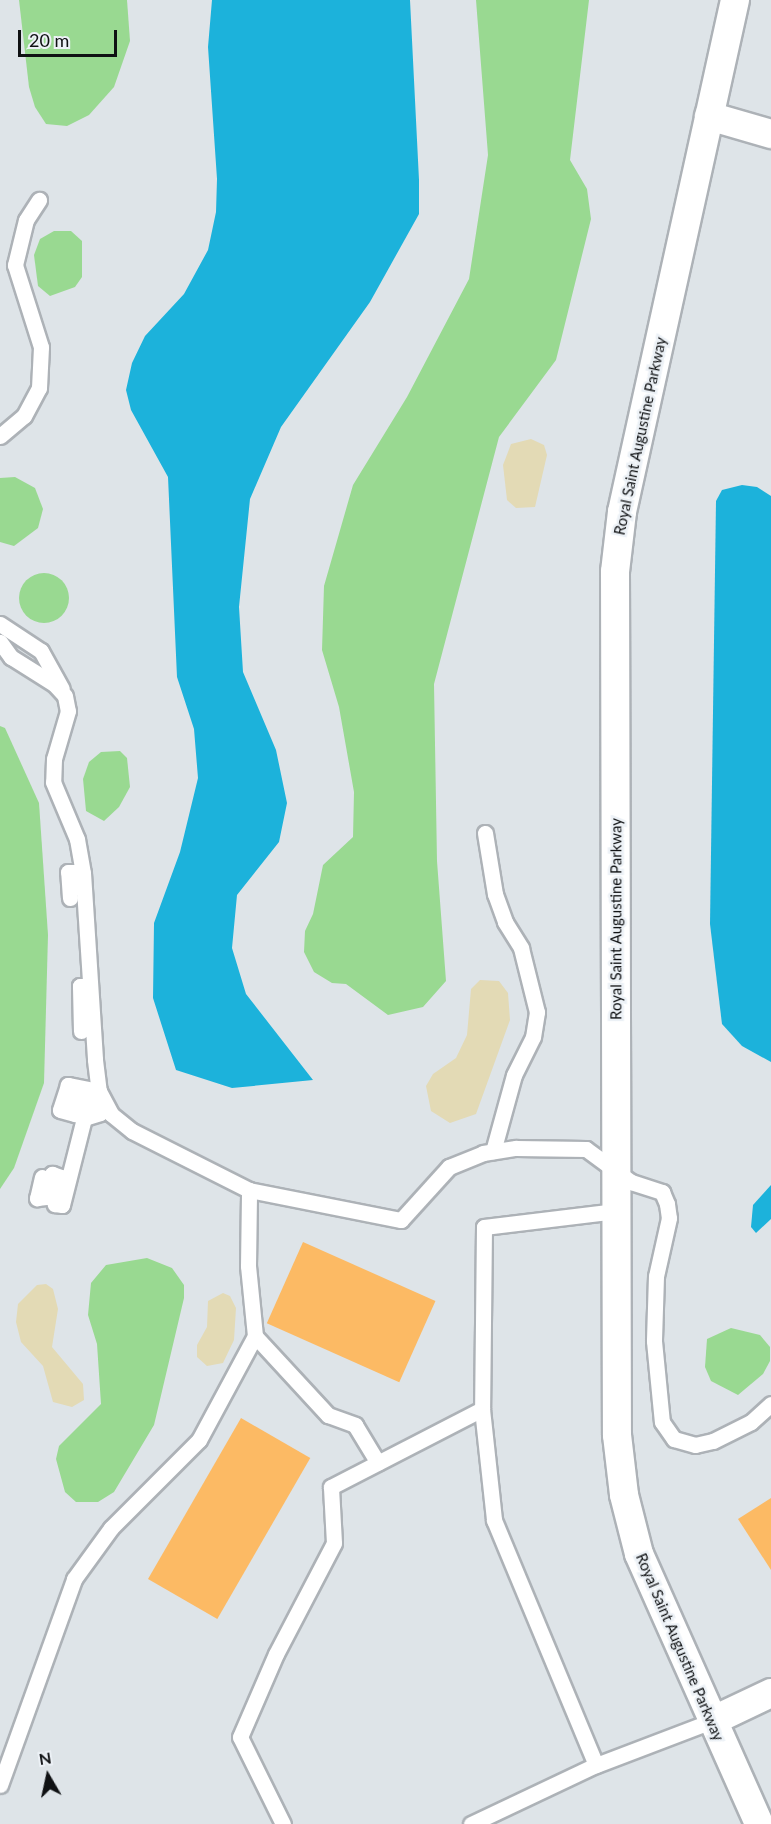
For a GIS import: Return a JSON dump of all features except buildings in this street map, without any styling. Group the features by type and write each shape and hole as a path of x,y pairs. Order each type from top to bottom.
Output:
{"street":[{"name":"Royal Saint Augustine Parkway","path":"735,0 622,512 615,572 617,1435 624,1495 639,1554 759,1824"},
{"path":"709,116 771,134"},
{"path":"712,1721 771,1693"}],"lane":[{"path":"0,436 24,416 39,388 40,347 15,265 26,220 39,200"},
{"path":"0,624 41,651 65,696 68,711 54,759 53,782 77,839 78,897 88,1030 99,1092 100,1113 84,1118 62,1205 55,1204 61,1177 52,1174 46,1197 38,1198 42,1177"},
{"path":"0,642 10,657 54,684 65,696"},
{"path":"485,833 495,894 504,922 521,948 537,1012 533,1037 514,1075 493,1151"},
{"path":"72,1107 67,1107 73,1090 86,1093 92,1110 75,1114 60,1110 69,1084 91,1087 99,1092 111,1114 132,1131 249,1190 401,1220 449,1167 493,1151 586,1149 631,1182 662,1192 667,1204 669,1218 656,1276 654,1341 662,1422 674,1438 695,1445 734,1432 771,1404"},
{"path":"0,1785 75,1579 111,1528 199,1440 255,1336 248,1266 249,1190"},
{"path":"596,1765 494,1520 482,1409 484,1227 616,1211"},
{"path":"255,1336 328,1415 354,1425 378,1463"},
{"path":"283,1824 240,1737 276,1654 334,1543 331,1487 482,1409"},
{"path":"471,1824 596,1765 712,1721"}],"green space":[{"path":"19,0 127,0 130,41 114,87 89,115 67,126 46,124 35,107 29,87"},
{"path":"476,0 589,0 570,160 587,189 591,219 556,360 499,437 434,684 437,861 446,981 423,1007 388,1015 346,984 332,983 314,972 304,952 305,931 313,914 323,865 353,837 354,792 339,707 322,650 324,586 353,485 407,397 469,279 488,155"},
{"path":"54,231 71,231 82,241 82,277 75,287 50,296 38,286 34,255 40,239"},
{"path":"15,477 35,488 43,509 38,528 14,546 0,542 0,478"},
{"path":"44,573 62,580 69,598 62,616 44,623 26,616 19,598 26,580"},
{"path":"0,726 5,728 39,803 48,935 44,1083 14,1168 0,1189"},
{"path":"120,751 127,758 130,787 119,807 104,821 86,811 83,779 89,762 101,752"},
{"path":"147,1258 172,1268 184,1285 184,1298 154,1425 114,1492 98,1502 76,1502 65,1492 56,1459 59,1446 101,1404 97,1344 88,1315 91,1283 106,1265"},
{"path":"731,1328 760,1335 770,1347 770,1361 763,1374 738,1395 711,1381 705,1367 707,1339"}],"sand":[{"path":"531,439 544,445 547,455 535,507 516,508 507,500 503,465 511,444"},
{"path":"480,980 499,981 508,993 510,1020 476,1114 450,1123 431,1111 426,1086 433,1074 456,1058 467,1035 471,989"},
{"path":"46,1284 53,1289 58,1309 52,1347 83,1384 84,1400 72,1407 53,1402 43,1366 21,1342 16,1322 18,1304 37,1285"},
{"path":"223,1293 230,1296 236,1308 234,1340 223,1363 207,1366 197,1357 197,1345 207,1327 208,1301"}],"water":[{"path":"212,0 410,0 419,180 419,214 370,302 281,427 250,499 239,607 243,672 276,750 287,803 279,842 237,895 232,948 246,994 313,1080 232,1088 176,1070 153,998 154,923 180,852 198,778 194,729 177,677 168,477 131,410 126,390 132,363 145,336 184,294 208,250 216,212 217,179 208,47"},
{"path":"742,485 757,487 771,496 771,1062 742,1046 722,1024 710,924 716,501 722,490"},
{"path":"771,1185 771,1219 756,1233 751,1227 753,1205"}]}
